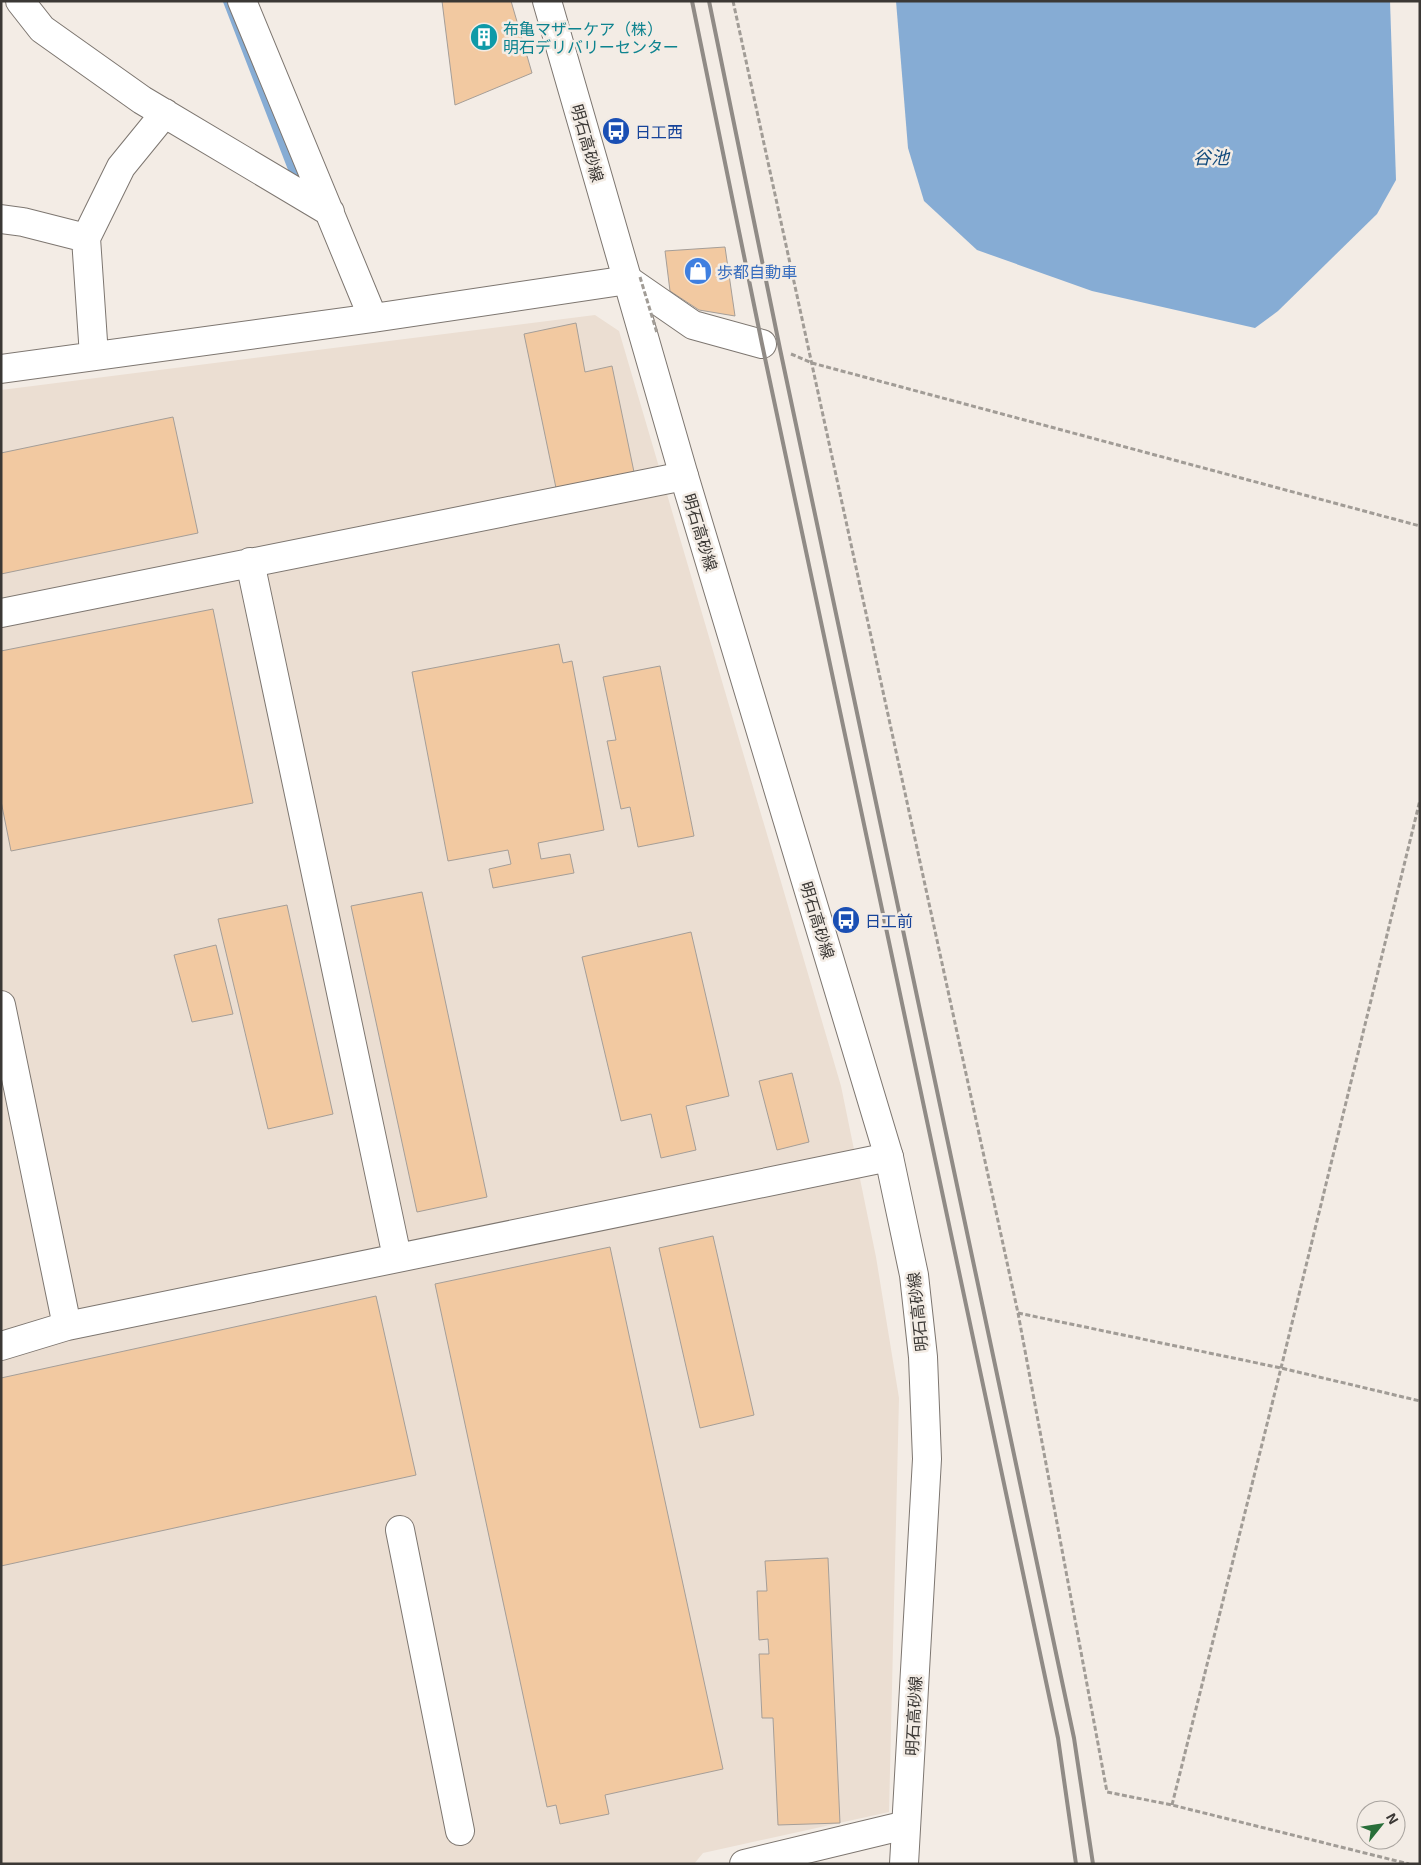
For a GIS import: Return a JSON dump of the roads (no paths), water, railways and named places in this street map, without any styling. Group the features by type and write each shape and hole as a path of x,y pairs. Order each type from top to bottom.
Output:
{"street":[{"path":"20,1 42,28 142,100 330,212"},
{"path":"242,1 373,318"},
{"name":"明石高砂線","path":"546,1 634,278 684,476 889,1156 914,1274 923,1357 927,1459 904,1864"},
{"path":"94,356 86,238 121,167 165,113"},
{"path":"1,220 23,222 86,238"},
{"path":"1,369 373,318 634,278 693,325 762,344"},
{"path":"1,613 684,476"},
{"path":"250,562 397,1257"},
{"path":"1,1005 67,1326"},
{"path":"1,1346 67,1326 889,1156"},
{"path":"400,1530 460,1831"},
{"path":"744,1864 906,1825"}],"water":[{"name":"谷池","path":"896,1 1390,1 1396,180 1377,214 1278,311 1255,328 1092,291 977,250 924,201 908,148"}],"waterway":[{"path":"228,1 300,187"}],"railway":[{"path":"692,1 762,344 1058,1738 1076,1864"},
{"path":"709,1 780,349 1074,1738 1093,1864"}],"place":[{"name":"布亀マザーケア（株） 明石デリバリーセンター","path":"484,37"},
{"name":"日工西","path":"616,131"},
{"name":"歩都自動車","path":"698,271"},
{"name":"日工前","path":"846,920"}]}
